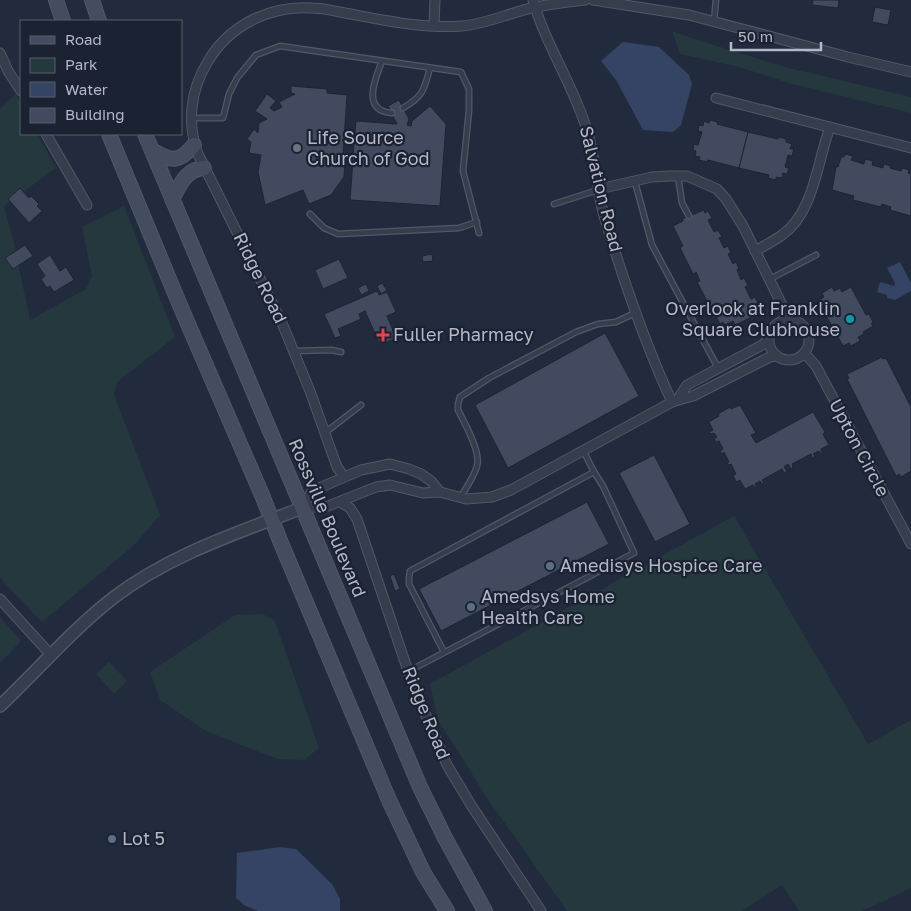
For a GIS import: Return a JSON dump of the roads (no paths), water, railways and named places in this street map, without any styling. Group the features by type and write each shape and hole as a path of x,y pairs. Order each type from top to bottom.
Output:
{"main road":[{"path":"56,0 63,20"},
{"path":"92,0 99,20"},
{"path":"109,135 390,800 423,872 447,911"},
{"name":"Rossville Boulevard","path":"145,135 420,787 449,847 485,911"},
{"path":"152,150 166,159 176,160 186,155 194,145"},
{"path":"172,199 188,173 198,168 204,168"}],"street":[{"path":"434,25 435,0"},
{"name":"Ridge Road","path":"344,477 337,466 294,351 194,145 191,129 192,107 198,78 221,44 238,28 252,19 290,8 312,8 417,25 462,26 507,16 534,4 584,0"},
{"path":"593,0 638,3 911,72"},
{"name":"Salvation Road","path":"534,4 551,50 574,92 588,133 604,214 635,313 675,401"},
{"path":"0,53 8,71 20,89"},
{"path":"716,98 911,148"},
{"path":"755,251 784,235 808,204 830,127"},
{"path":"47,135 87,205"},
{"path":"600,189 652,178 678,176 687,176 717,189 734,211 770,279 784,309 786,320"},
{"path":"0,706 113,599 136,583 200,548 302,508 328,506 376,487 390,485 423,493 440,492 460,498 485,498 511,490 675,401 693,396 770,357 776,356 793,360 804,354 809,343 807,330 798,321 786,320 774,326 764,344 687,385 675,401"},
{"path":"769,337 769,344 776,356"},
{"name":"Upton Circle","path":"804,354 816,366 911,544"},
{"path":"302,508 312,491 361,470 390,464 409,468 421,474 432,481 440,492"},
{"name":"Ridge Road","path":"340,502 350,508 357,519 408,672 447,765 471,805 542,911"},
{"path":"0,598 51,656"}],"lane":[{"path":"714,22 716,0"},
{"path":"192,118 223,118 228,94 237,78 256,55 280,46 461,72 469,89 469,110 463,171 479,233"},
{"path":"382,61 372,86 378,109 382,112 392,113"},
{"path":"403,108 421,96 430,68"},
{"path":"678,176 682,203 689,216"},
{"path":"635,182 652,245 718,368"},
{"path":"554,204 600,189"},
{"path":"310,214 324,228 338,234 459,228 476,222"},
{"path":"770,279 816,255"},
{"path":"460,498 473,476 478,460 476,450 458,410 460,397 489,378 576,332 598,324 616,322 635,313"},
{"path":"294,351 331,350 341,352"},
{"path":"324,433 362,405"},
{"path":"408,672 634,553 603,486 584,452"},
{"path":"444,652 410,584 408,578 410,571 594,472"}],"water":[{"path":"623,42 659,47 689,75 692,84 681,125 673,132 643,130 616,80 601,61"},
{"path":"900,262 911,283 911,291 895,300 877,292 880,282 894,286 895,283 887,268"},
{"path":"280,847 296,849 332,884 340,899 340,911 258,911 244,905 236,898 237,853"}],"place":[{"name":"Life Source Church of God","path":"297,148"},
{"name":"Overlook at Franklin Square Clubhouse","path":"850,319"},
{"name":"Fuller Pharmacy","path":"383,335"},
{"name":"Amedisys Hospice Care","path":"550,566"},
{"name":"Amedsys Home Health Care","path":"471,607"},
{"name":"Lot 5","path":"112,839"}]}
